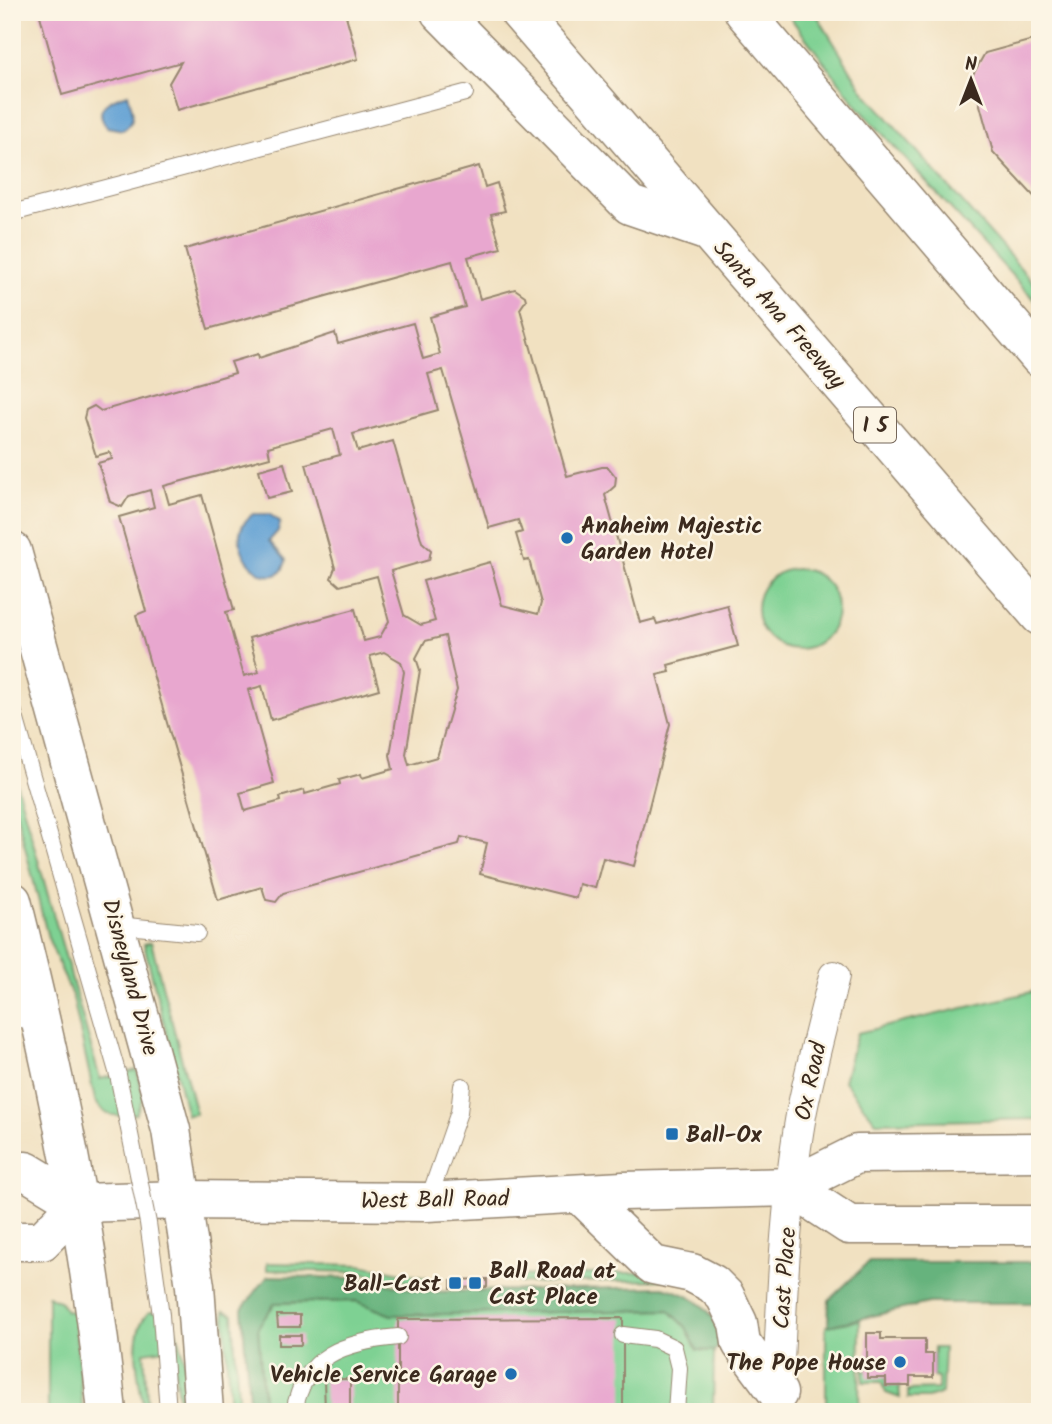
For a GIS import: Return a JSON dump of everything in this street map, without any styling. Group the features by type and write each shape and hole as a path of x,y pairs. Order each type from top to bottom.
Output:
{"main road":[{"path":"440,12 630,205 711,233"},
{"name":"Santa Ana Freeway","path":"519,12 1040,617"},
{"path":"744,12 1040,358"},
{"name":"Disneyland Drive","path":"12,551 117,925 171,1130 195,1286 204,1412"},
{"path":"12,901 25,1018 79,1203 95,1292 107,1412"},
{"name":"West Ball Road","path":"79,1203 183,1200 427,1202 791,1187 857,1154 1040,1152"},
{"path":"12,1171 26,1171 79,1203"},
{"path":"791,1187 849,1225 1040,1225"},
{"path":"580,1194 653,1265 692,1273 713,1284 725,1296 738,1324 741,1343 777,1402"},
{"path":"12,1241 42,1241 79,1203"}],"street":[{"name":"Ox Road","path":"791,1187 802,1115 834,976"},
{"name":"Cast Place","path":"777,1402 791,1187"}],"lane":[{"path":"12,213 465,93"},
{"path":"12,706 118,1075 148,1223 161,1315 168,1412"},
{"path":"117,925 197,933"},
{"path":"427,1202 459,1112 463,1086"},
{"path":"623,1335 656,1339 674,1348 679,1368 677,1412"},
{"path":"294,1412 297,1392 312,1365 338,1350 368,1340 398,1337"}],"green space":[{"path":"786,12 815,12 862,89 1040,290 1040,306 859,108"},
{"path":"797,569 812,572 825,581 834,594 837,609 834,624 825,637 812,646 797,649 782,646 769,637 760,624 757,609 760,594 769,581 782,572"},
{"path":"12,768 100,1079 137,1070 143,1097 136,1114 112,1115 103,1110 95,1100 73,998 48,938 12,796"},
{"path":"151,942 196,1114 187,1115 144,944"},
{"path":"1040,990 1040,1119 876,1122 844,1081 857,1033"},
{"path":"869,1262 1040,1262 1040,1303 929,1303 828,1326 829,1300"},
{"path":"267,1263 360,1265 427,1278 427,1285 359,1272 267,1270"},
{"path":"664,1272 664,1280 521,1283 510,1276"},
{"path":"268,1276 358,1278 427,1292 663,1287 685,1295 702,1306 715,1321 723,1343 714,1351 697,1350 686,1327 669,1310 391,1315 356,1301 275,1303 258,1327 264,1412 250,1412 242,1309"},
{"path":"48,1296 61,1302 66,1311 74,1312 83,1412 48,1412"},
{"path":"356,1301 392,1315 669,1310 686,1327 697,1350 714,1351 713,1412 264,1412 258,1327 275,1303"},
{"path":"224,1311 233,1314 239,1412 230,1412"},
{"path":"149,1312 164,1312 177,1334 186,1372 189,1412 180,1412 172,1348 144,1352 148,1412 144,1412 136,1346 142,1322"},
{"path":"860,1320 859,1412 826,1412 826,1326"},
{"path":"934,1348 944,1348 942,1393 928,1398 908,1398 908,1390 938,1389 938,1378 933,1377"},
{"path":"863,1370 886,1378 886,1386 899,1386 900,1398 886,1393 881,1382 863,1382"}],"water":[{"path":"128,94 133,114 131,122 123,130 107,127 101,114 102,109 115,98"},
{"path":"253,514 269,514 280,522 278,531 269,541 286,560 278,574 261,574 243,553 241,529"}],"building":[{"path":"39,12 345,12 358,59 177,110 169,83 181,62 62,95"},
{"path":"1040,38 1040,203 993,152 972,76 985,53"},
{"name":"Anaheim Majestic Garden Hotel","path":"479,166 485,187 497,183 505,211 491,214 501,248 468,257 480,299 515,289 525,296 526,300 520,309 567,476 608,467 616,477 615,486 605,495 640,623 655,619 657,624 727,605 738,646 668,665 670,672 657,675 670,724 634,866 603,858 595,888 579,884 576,898 480,874 487,843 461,837 459,844 283,893 276,902 266,900 262,887 218,900 136,615 146,611 119,517 154,507 150,490 129,496 122,507 110,502 98,463 112,459 110,452 96,456 84,418 86,410 94,406 101,411 235,373 231,362 258,354 259,358 335,333 338,344 413,323 423,359 440,354 430,317 465,307 452,261 208,329 185,249","holes":["443,370 489,528 518,520 522,532 516,534 524,561 529,560 541,603 538,614 502,605 490,562 423,581 435,621 421,625 404,615 391,571 429,560 431,550 422,542 393,441 358,451 353,434 438,410 428,374","333,429 340,455 306,464 335,568 331,578 340,586 377,576 389,621 380,637 364,641 355,609 249,638 259,672 244,676 226,612 234,610 202,495 169,504 164,486 270,457 268,447","445,636 457,690 437,757 409,765 406,754 420,670 416,658 425,641","384,652 401,662 404,672 390,755 393,769 362,778 361,774 339,780 340,784 305,794 304,790 280,797 281,801 245,811 240,793 274,783 248,690 262,686 271,720 379,689 370,656"]},
{"path":"284,463 292,492 267,498 259,470"},
{"path":"487,1279 487,1287 451,1288 451,1280"},
{"path":"277,1315 300,1315 300,1327 278,1327"},
{"name":"Vehicle Service Garage","path":"623,1318 623,1412 398,1412 398,1319"},
{"name":"The Pope House","path":"867,1333 881,1333 881,1339 925,1339 925,1354 933,1354 933,1377 910,1377 910,1386 886,1386 886,1378 867,1378"},
{"path":"279,1335 301,1335 301,1345 279,1345"},
{"path":"324,1379 350,1379 350,1412 325,1412"}],"place":[{"name":"Anaheim Majestic Garden Hotel","path":"567,538"},
{"name":"Ball-Ox","path":"672,1134"},
{"name":"Ball-Cast","path":"455,1283"},
{"name":"Ball Road at Cast Place","path":"475,1283"},
{"name":"The Pope House","path":"900,1362"},
{"name":"Vehicle Service Garage","path":"511,1374"}]}
